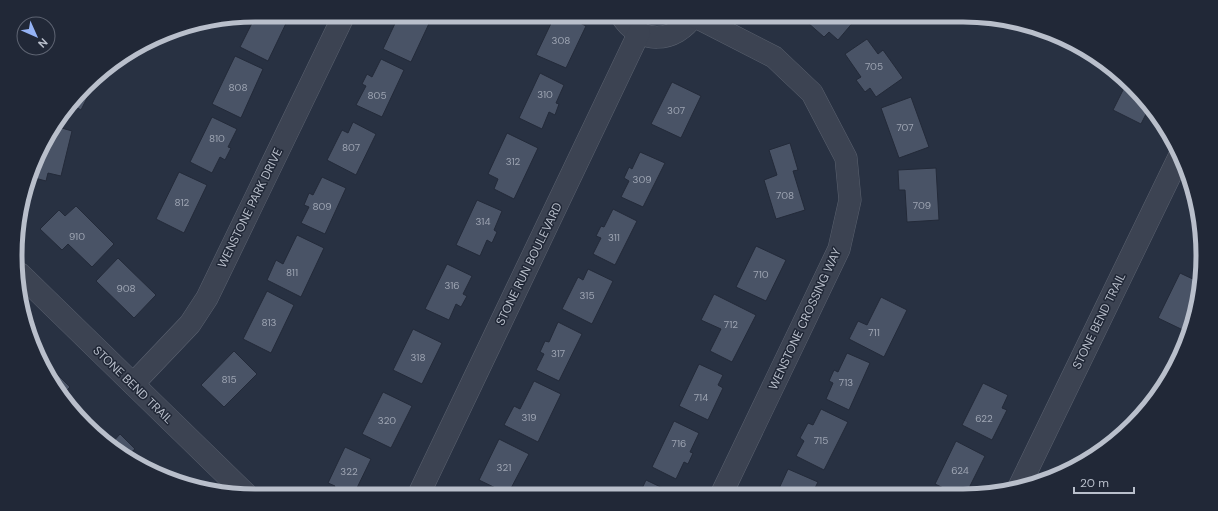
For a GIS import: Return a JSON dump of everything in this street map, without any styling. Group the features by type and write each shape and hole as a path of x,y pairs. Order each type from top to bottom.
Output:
{"street":[{"name":"WENSTONE PARK DRIVE","path":"133,384 190,324 207,298 341,22"},
{"path":"626,22 639,33"},
{"name":"WENSTONE CROSSING WAY","path":"639,33 651,37 664,37 676,33 689,22"},
{"name":"WENSTONE CROSSING WAY","path":"707,22 774,57 812,93 846,158 850,200 839,249 724,489"},
{"name":"STONE RUN BOULEVARD","path":"421,489 639,33"},
{"name":"STONE BEND TRAIL","path":"1021,482 1176,162"},
{"name":"STONE BEND TRAIL","path":"23,277 241,489"}],"building":[{"path":"252,22 287,22 268,61 240,47"},
{"path":"396,22 430,22 411,62 383,49"},
{"path":"552,22 578,22 586,26 566,68 536,55"},
{"path":"807,22 853,22 838,40 829,32 824,37"},
{"path":"867,39 878,54 883,50 903,78 876,97 870,88 865,92 856,80 861,77 845,54"},
{"path":"235,56 263,69 241,118 212,104"},
{"path":"381,59 404,70 382,117 356,105 366,86 362,84 367,74 372,77"},
{"path":"540,73 564,85 556,103 559,104 555,115 549,112 542,129 519,118"},
{"path":"672,82 701,96 681,138 651,124"},
{"path":"1124,87 1147,112 1141,124 1113,110"},
{"path":"92,89 81,110 76,107"},
{"path":"911,97 929,147 899,158 881,108"},
{"path":"212,117 237,129 228,147 231,148 225,160 220,157 212,173 190,162"},
{"path":"353,122 376,134 356,175 327,160 342,130 348,133"},
{"path":"60,127 72,131 61,176 48,173 46,181 35,178 46,152"},
{"path":"507,133 538,148 514,199 494,189 498,179 488,174"},
{"path":"790,143 798,170 793,171 805,210 776,219 764,180 777,175 769,150"},
{"path":"640,152 665,163 643,207 621,197 629,181 624,178 629,167 632,169"},
{"path":"936,168 939,220 907,222 905,190 899,190 898,170"},
{"path":"179,172 207,185 184,233 156,219"},
{"path":"322,177 346,188 325,234 301,223 309,207 304,205 309,193 313,195"},
{"path":"477,200 502,211 494,230 497,232 492,243 487,240 480,256 456,245"},
{"path":"76,206 114,244 92,267 68,244 62,250 40,229 59,210 65,216"},
{"path":"613,209 637,221 615,265 593,254 601,238 596,236 601,226 604,227"},
{"path":"297,235 324,248 301,297 267,280 276,260 283,264"},
{"path":"756,246 786,260 766,301 736,287"},
{"path":"118,258 156,295 134,318 96,281"},
{"path":"447,264 472,276 463,294 467,296 461,307 456,304 449,320 425,309"},
{"path":"588,269 613,281 592,324 562,309 578,277 583,280"},
{"path":"1180,273 1195,280 1192,301 1183,330 1158,318"},
{"path":"267,291 294,305 271,353 243,339"},
{"path":"714,294 756,315 732,362 710,351 721,329 701,320"},
{"path":"881,297 907,310 884,357 849,339 858,321 867,325"},
{"path":"558,322 582,334 559,381 536,370 544,354 540,352 545,341 549,342"},
{"path":"413,329 442,343 422,384 393,370"},
{"path":"234,351 257,374 224,407 201,385"},
{"path":"847,353 870,363 849,410 826,399 833,383 829,381 834,370 838,372"},
{"path":"699,364 723,375 718,385 723,388 708,420 679,406"},
{"path":"55,372 70,387 66,392 61,385 54,373"},
{"path":"534,381 561,394 538,442 504,425 514,406 520,409"},
{"path":"983,383 1008,395 1002,408 1007,410 992,440 962,425"},
{"path":"383,392 412,406 391,448 362,434"},
{"path":"68,395 88,415 87,417"},
{"path":"821,409 848,422 824,470 796,456 804,441 800,438 808,423 813,425"},
{"path":"674,421 699,433 690,452 693,453 688,464 684,462 676,479 652,467"},
{"path":"120,434 135,449 130,453 113,441"},
{"path":"499,439 529,454 511,489 498,489 479,480"},
{"path":"956,441 985,456 968,489 946,489 935,484"},
{"path":"345,447 371,459 356,489 334,489 335,486 328,483"},
{"path":"788,469 818,482 814,489 779,489"},
{"path":"646,480 665,489 642,489"}]}
